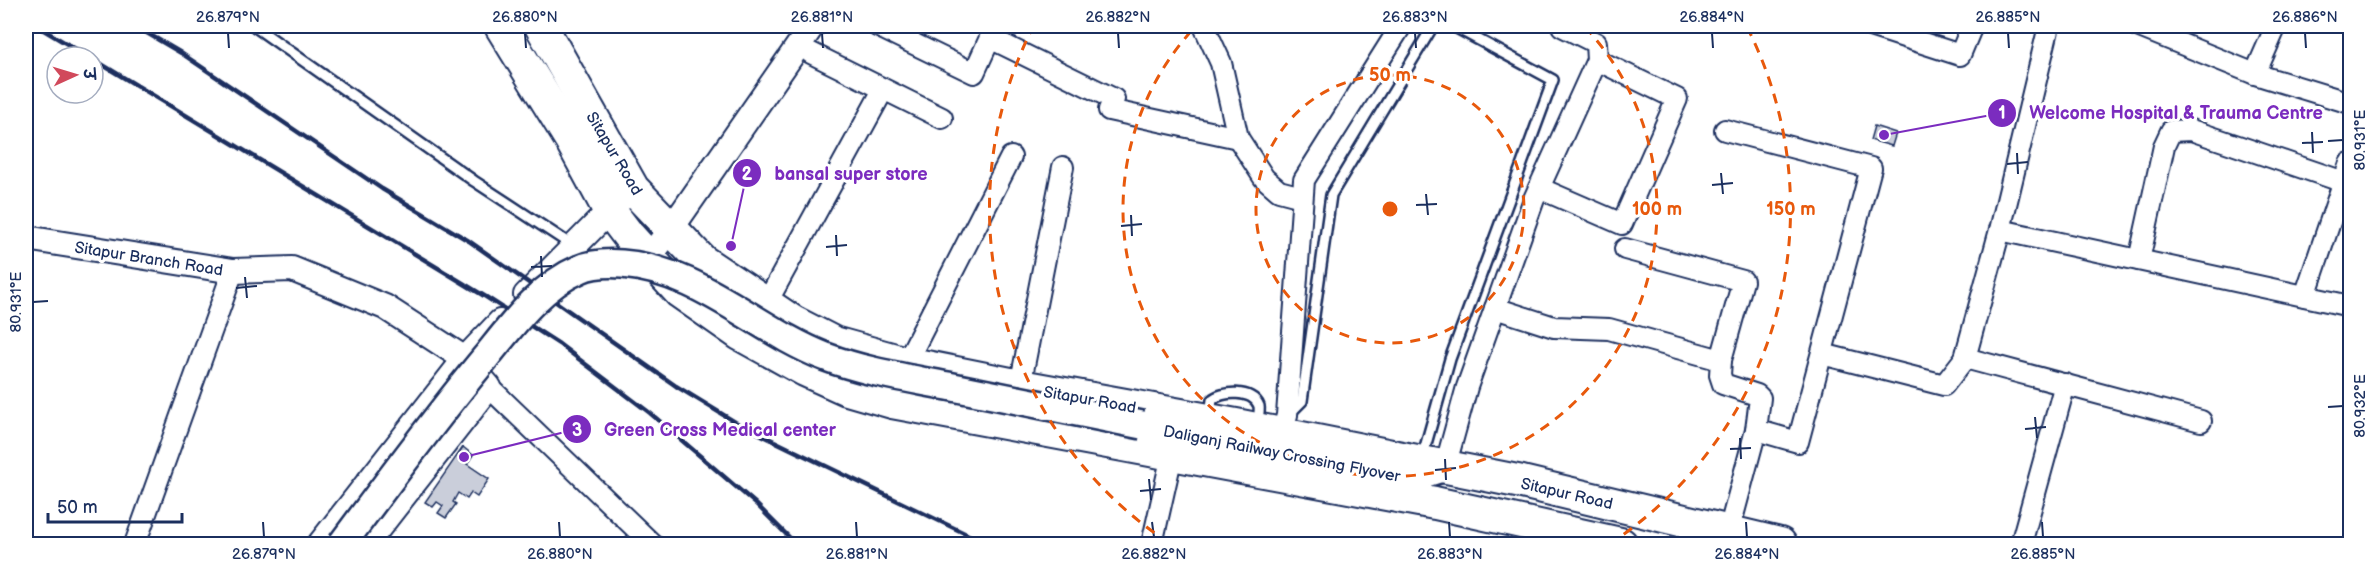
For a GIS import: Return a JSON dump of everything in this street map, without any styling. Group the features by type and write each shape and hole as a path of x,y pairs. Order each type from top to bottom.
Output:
{"main road":[{"name":"Sitapur Road","path":"501,26 570,138 609,210 628,235 680,292 740,334 847,389 892,402 948,414 1435,503 1545,532 1621,544"},
{"name":"Sitapur Road","path":"541,26 633,189 702,261 793,322 834,343 906,363 1020,386 1210,420 1275,426 1426,469 1522,482 1727,538 1780,544"},
{"name":"Daliganj Railway Crossing Flyover","path":"342,544 457,390 532,302 557,282 580,268 595,264 651,267 675,275 698,286 787,340 828,358 889,375 1142,425 1426,469 1435,503"}],"street":[{"path":"649,257 671,230 812,26"},
{"path":"877,26 974,73 990,39 1114,99 1109,111 1238,138"},
{"path":"1204,26 1221,63 1238,138 1264,178 1279,191 1302,197"},
{"path":"1275,426 1304,180 1401,26"},
{"path":"1426,469 1467,387 1539,188 1597,60 1596,43 1562,26"},
{"path":"1870,26 1960,55 1972,26"},
{"path":"1821,354 1944,385 1965,358 2000,230 2049,26"},
{"path":"2137,26 2255,74 2350,103"},
{"path":"2255,74 2276,26"},
{"path":"811,53 942,118"},
{"path":"1539,188 1622,224 1677,99 1597,60"},
{"path":"766,304 884,90"},
{"path":"1725,130 1871,168 1798,442 1756,430"},
{"path":"2139,260 2164,146 2171,131 2191,130 2344,182"},
{"path":"906,363 1011,158"},
{"path":"2306,296 2350,163"},
{"path":"1020,386 1063,167"},
{"path":"320,544 465,359 573,246 633,189"},
{"path":"2000,230 2350,306"},
{"name":"Sitapur Branch Road","path":"26,238 233,271 292,269 385,307 465,359 489,387"},
{"path":"1625,249 1743,281 1721,360 1720,375 1723,384 1760,398 1756,430 1727,538"},
{"path":"135,544 233,271"},
{"path":"1495,308 1554,327 1608,328 1721,360"},
{"path":"1965,358 2201,421"},
{"path":"2021,544 2065,384"},
{"path":"366,544 489,387 649,543"},
{"path":"1152,544 1172,455"}],"lane":[{"path":"254,26 474,181 573,246"},
{"path":"1275,426 1302,401 1331,195 1433,26"},
{"path":"1426,469 1450,359 1552,80 1453,26"}],"building":[{"path":"1874,126 1896,133 1892,146 1870,140"},
{"path":"463,447 473,455 467,464 489,479 477,497 471,493 467,499 458,493 453,502 456,504 446,518 438,513 443,506 437,502 433,507 425,502"}],"railway":[{"path":"37,26 69,45"},
{"path":"135,26 181,53 382,189 469,241 676,386 735,422 987,544"},
{"path":"105,66 486,297 559,344 650,413 756,504 796,544"}],"place":[{"name":"Welcome Hospital & Trauma Centre","path":"1884,135"},
{"name":"bansal super store","path":"731,246"},
{"name":"Green Cross Medical center","path":"464,457"}]}
